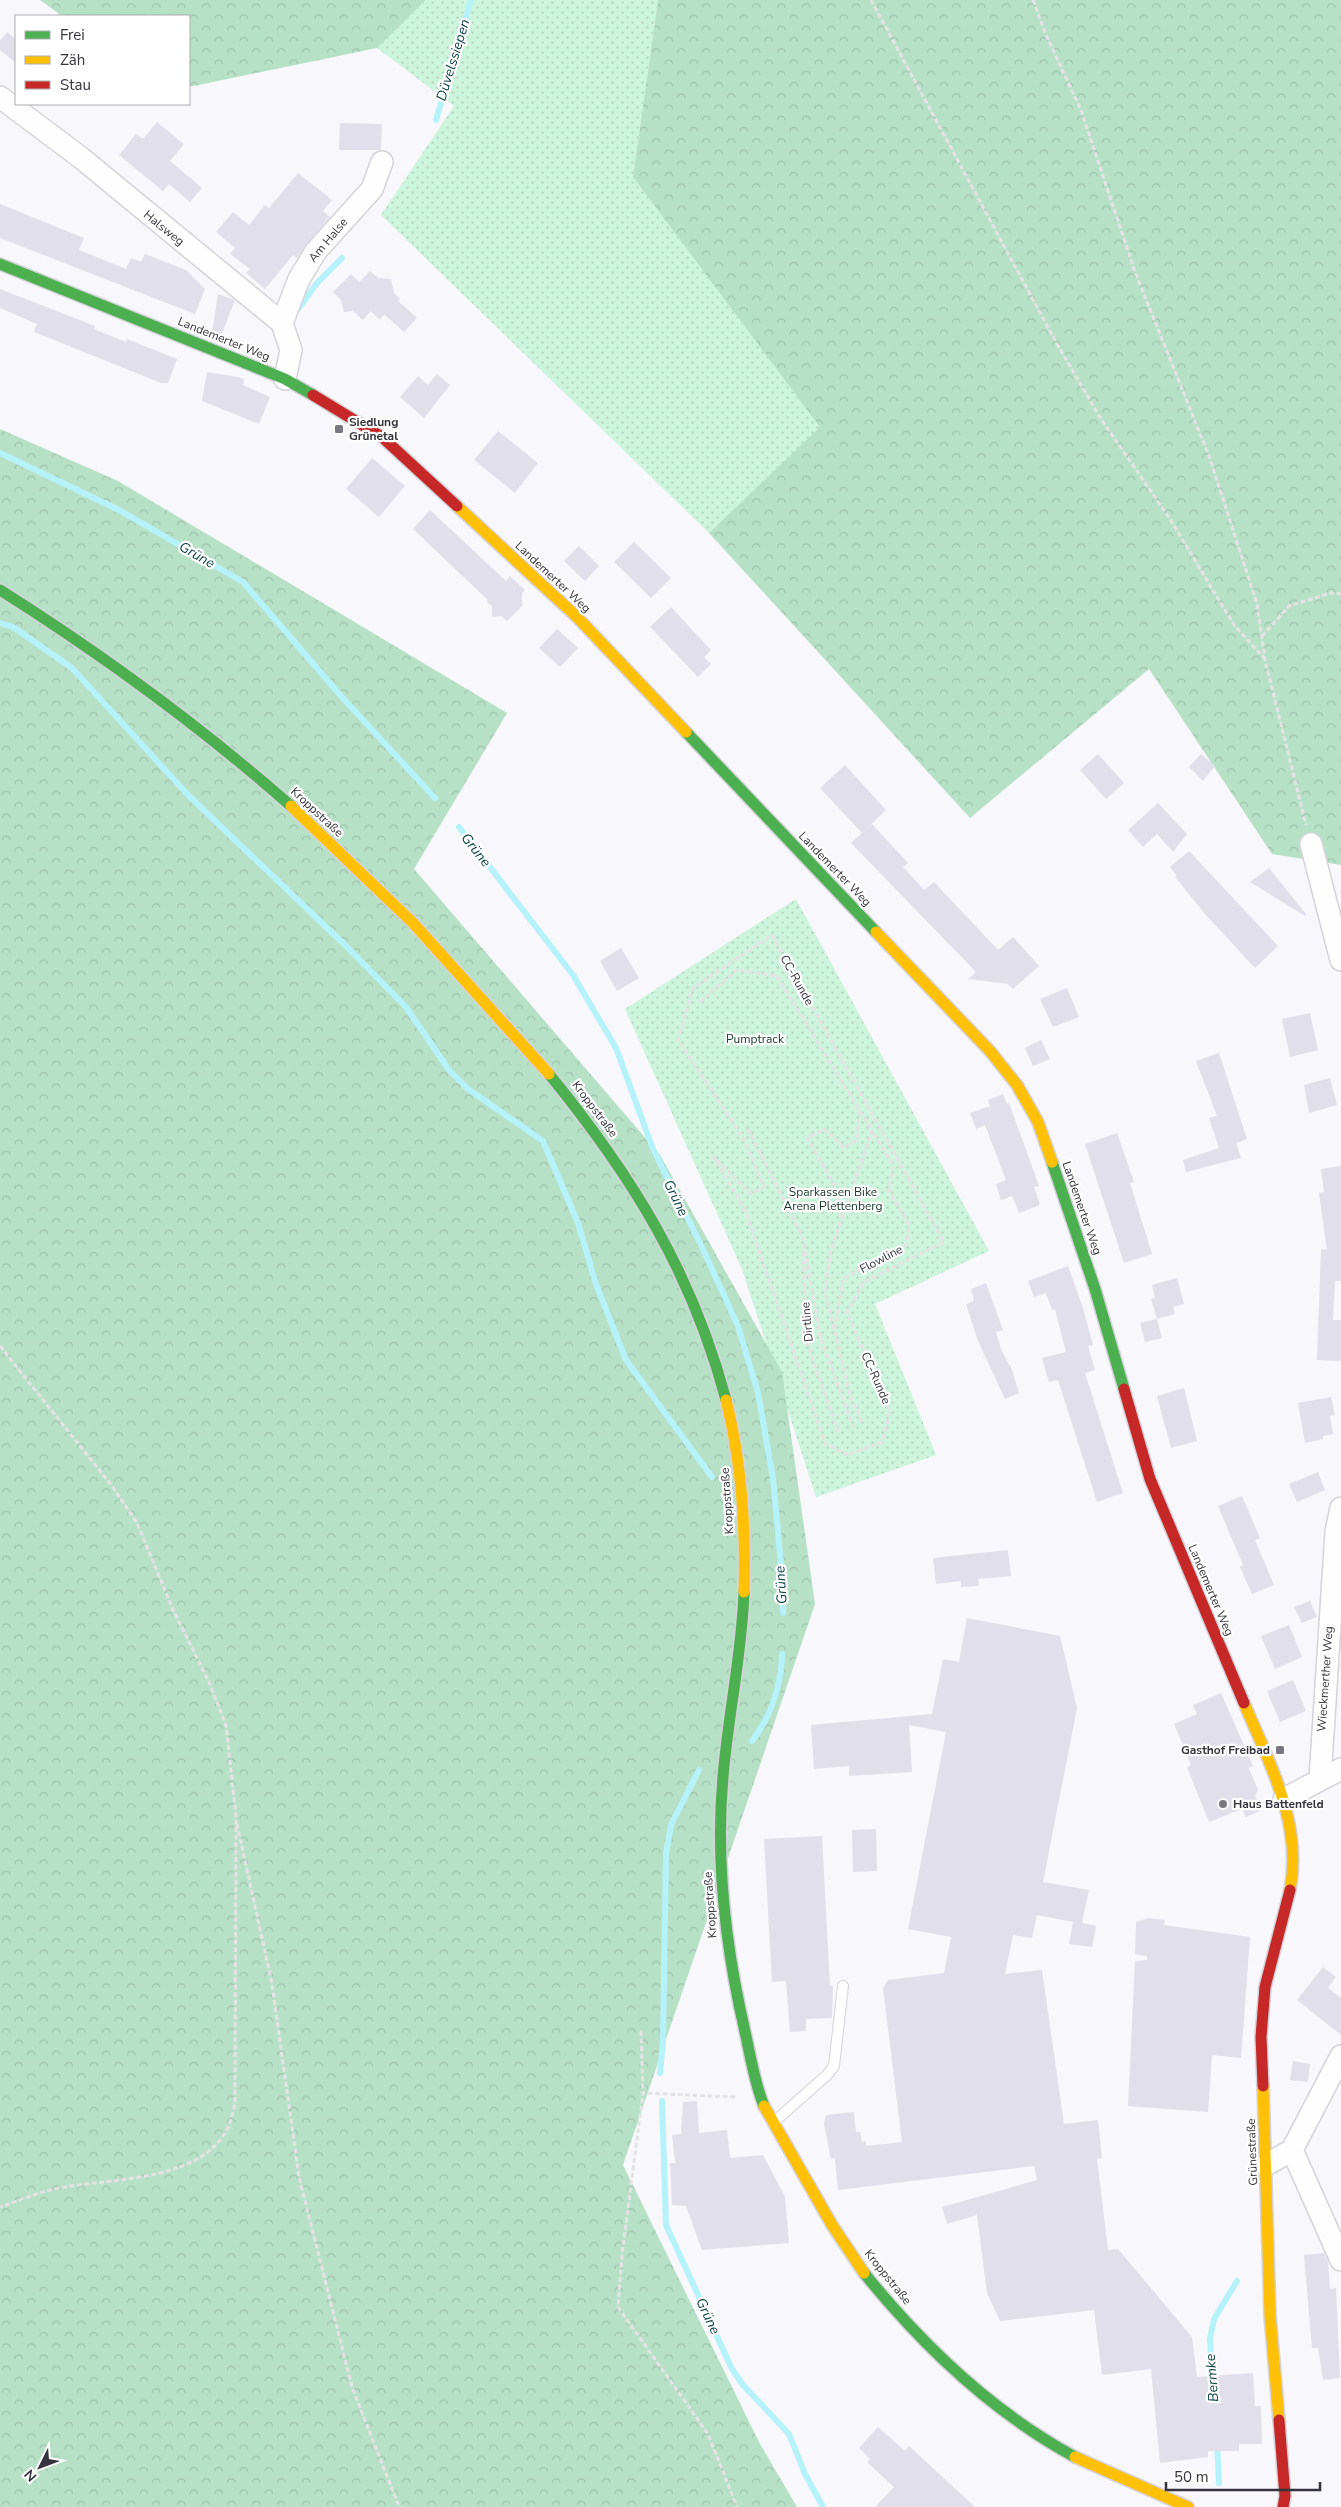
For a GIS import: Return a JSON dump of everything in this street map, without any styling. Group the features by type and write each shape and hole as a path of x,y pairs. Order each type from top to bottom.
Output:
{"street":[{"name":"Halsweg","path":"0,97 80,157 282,323"},
{"name":"Am Halse","path":"282,323 299,279 316,251 372,189 382,162"},
{"name":"Landemerter Weg","path":"0,264 286,379 382,437 576,616 990,1051 1017,1085 1038,1122 1095,1289 1150,1479 1284,1799"},
{"path":"282,323 291,350 286,379"},
{"name":"Kroppstraße","path":"0,590 55,622 144,684 237,757 407,915 508,1025 573,1102 613,1157 665,1240 701,1323 727,1404 742,1486 744,1559 742,1625 721,1792 720,1860 724,1933 737,2003 761,2098 826,2215 870,2281 924,2341 983,2394 1027,2428 1075,2457 1188,2507"},
{"path":"1311,844 1341,960"},
{"name":"Wieckmerther Weg","path":"1320,1779 1336,1532 1341,1508"},
{"path":"1284,1799 1341,1769"},
{"name":"Grünestraße","path":"1284,1799 1294,1850 1283,1924 1265,1987 1261,2038 1270,2315 1285,2496 1284,2507"},
{"path":"1266,2164 1292,2150 1341,2056"},
{"path":"1292,2150 1341,2260"}],"lane":[{"path":"774,2122 828,2075 834,2066 843,1986"}],"path":[{"path":"871,0 1053,335 1101,418 1170,519 1234,625 1265,660"},
{"path":"1033,0 1046,35 1081,110 1135,272 1209,456 1257,604 1265,660 1311,844"},
{"path":"1262,636 1289,606 1331,593 1341,594"},
{"name":"CC-Runde","path":"772,935 944,1242 864,1282 847,1313 890,1411 882,1442 847,1455 825,1442 745,1210 714,1157 751,1194 764,1188 743,1138 678,1040 693,988 772,935"},
{"name":"Flowline","path":"700,1002 736,970 777,976 893,1165 888,1191 909,1224 907,1244 843,1279 834,1331"},
{"path":"842,1216 834,1184 807,1138 825,1130 844,1148 857,1140 859,1110"},
{"name":"Dirtline","path":"748,1130 803,1238 820,1336 853,1427"},
{"name":"Flowline","path":"862,1422 850,1395 825,1290 831,1250 872,1131"},
{"name":"Dirtline","path":"803,1238 806,1340 838,1432"},
{"path":"0,1346 112,1486 137,1523 173,1610 209,1682 226,1725 236,1817 272,1984 299,2177 352,2387 398,2504 403,2507"},
{"path":"0,2207 63,2187 167,2172 193,2162 214,2144 229,2126 235,2103 236,1817"},
{"path":"641,2030 643,2093 622,2255 618,2307 708,2434 737,2507"},
{"path":"643,2093 761,2098"}],"green space":[{"path":"40,0 426,0 377,48 190,87 190,15 61,15"},
{"path":"426,0 658,0 633,177 821,427 709,533 381,215 454,106 377,48"},
{"path":"658,0 1341,0 1341,865 1272,854 1149,669 970,818 709,533 820,427 633,177"},
{"path":"0,429 118,481 507,713 414,869 660,1155 782,1372 815,1604 623,2165 759,2442 797,2507 0,2507"},
{"name":"Sparkassen Bike Arena Plettenberg","path":"796,899 989,1251 875,1304 936,1455 816,1497 742,1269 625,1009"}],"building":[{"path":"7,32 15,38 15,62 0,50 0,41"},
{"path":"157,122 184,144 170,161 202,188 190,202 169,184 163,191 119,155 136,134 143,139"},
{"path":"340,123 382,124 381,150 339,150"},
{"path":"298,173 332,200 323,211 330,217 307,243 297,258 293,255 265,289 246,273 250,269 230,254 235,248 216,232 233,212 249,225 265,205 269,208"},
{"path":"0,204 84,238 79,250 126,269 131,258 141,262 145,254 186,270 205,289 195,314 0,238"},
{"path":"370,271 378,278 391,279 394,293 400,299 398,301 417,318 404,332 384,314 380,320 371,311 363,320 353,311 344,312 341,300 333,292 351,274 359,282"},
{"path":"0,289 95,326 94,329 126,342 127,339 177,359 168,383 161,383 34,332 37,324 0,308"},
{"path":"218,294 235,300 221,336 212,333"},
{"path":"207,372 244,379 243,385 270,397 259,424 202,401"},
{"path":"437,374 450,385 424,418 400,397 418,376 428,385"},
{"path":"498,431 538,463 515,493 474,460"},
{"path":"372,458 405,486 379,517 346,489"},
{"path":"430,510 506,581 510,576 525,590 522,593 522,606 507,621 502,616 492,617 492,606 487,602 488,600 413,529"},
{"path":"634,542 671,578 651,598 614,562"},
{"path":"579,546 599,566 585,581 564,561"},
{"path":"671,607 711,650 704,657 711,664 698,677 650,627"},
{"path":"557,629 578,648 560,667 539,648"},
{"path":"1098,754 1124,783 1106,799 1080,770"},
{"path":"1201,754 1215,766 1203,781 1189,767"},
{"path":"845,765 886,810 862,833 820,788"},
{"path":"1158,803 1187,834 1173,852 1157,834 1143,847 1128,830"},
{"path":"872,824 908,863 903,867 924,890 934,882 998,950 1013,937 1039,966 1013,989 1008,984 968,979 976,972 851,843"},
{"path":"1189,851 1278,946 1255,968 1205,914 1175,877 1177,876 1170,867"},
{"path":"1269,868 1306,914 1305,916 1250,882"},
{"path":"621,948 639,978 617,991 600,961"},
{"path":"1067,988 1079,1017 1053,1027 1040,999"},
{"path":"1310,1013 1318,1050 1290,1057 1282,1019"},
{"path":"1041,1040 1050,1059 1033,1066 1025,1048"},
{"path":"1219,1053 1247,1139 1236,1143 1241,1158 1186,1172 1183,1160 1219,1148 1209,1118 1217,1116 1196,1061"},
{"path":"1330,1078 1337,1105 1309,1113 1304,1085"},
{"path":"1003,1094 1007,1104 1009,1103 1039,1186 1034,1187 1040,1205 1019,1213 1012,1196 1001,1200 996,1184 1006,1180 985,1125 976,1129 970,1113 990,1106 988,1100"},
{"path":"1117,1133 1134,1182 1130,1183 1152,1254 1124,1263 1085,1144"},
{"path":"1341,1166 1341,1281 1335,1281 1333,1320 1341,1320 1341,1361 1317,1360 1321,1249 1327,1250 1319,1193 1324,1192 1321,1169"},
{"path":"1068,1266 1083,1308 1093,1345 1088,1346 1095,1370 1085,1373 1123,1493 1097,1502 1058,1380 1049,1382 1042,1358 1066,1352 1055,1309 1052,1310 1046,1293 1034,1297 1028,1281"},
{"path":"1177,1278 1184,1304 1173,1307 1175,1314 1157,1319 1151,1299 1155,1298 1152,1285"},
{"path":"986,1283 1003,1330 996,1332 1001,1349 1010,1364 1019,1393 1005,1399 978,1341 966,1304 974,1301 971,1289"},
{"path":"1157,1319 1162,1338 1145,1342 1140,1323"},
{"path":"1184,1388 1197,1441 1171,1448 1157,1396"},
{"path":"1331,1397 1335,1415 1330,1416 1333,1434 1323,1436 1323,1439 1305,1443 1298,1403"},
{"path":"1318,1472 1325,1490 1297,1502 1289,1484"},
{"path":"1242,1496 1260,1538 1255,1540 1274,1585 1252,1594 1240,1567 1243,1565 1218,1506"},
{"path":"1008,1550 1011,1576 978,1579 979,1586 961,1587 961,1581 936,1584 933,1558"},
{"path":"1310,1601 1317,1617 1302,1623 1294,1607"},
{"path":"967,1618 1060,1636 1077,1708 1043,1882 1089,1890 1082,1923 1077,1922 1096,1926 1092,1947 1069,1944 1073,1922 1037,1915 1032,1938 1013,1935 1005,1974 1042,1970 1064,2124 1098,2120 1102,2158 1097,2159 1108,2250 1118,2249 1192,2337 1197,2377 1253,2373 1255,2406 1261,2406 1262,2444 1239,2444 1239,2451 1208,2451 1208,2457 1160,2463 1151,2369 1102,2375 1094,2310 1000,2321 987,2293 977,2215 947,2224 942,2207 1037,2180 1034,2166 838,2190 835,2158 831,2159 824,2124 826,2115 854,2112 856,2132 860,2132 862,2142 866,2141 866,2146 902,2142 883,1988 888,1980 944,1973 951,1937 908,1929 946,1732 909,1725 912,1772 849,1776 849,1766 814,1769 811,1725 932,1714 943,1659 959,1662"},
{"path":"1289,1625 1302,1657 1275,1669 1261,1636"},
{"path":"1293,1680 1306,1711 1280,1722 1267,1691"},
{"path":"1221,1693 1253,1766 1249,1768 1258,1790 1255,1796 1261,1810 1246,1817 1242,1809 1209,1822 1187,1767 1191,1765 1174,1724 1197,1714 1193,1705"},
{"path":"876,1829 877,1871 853,1872 852,1830"},
{"path":"822,1836 830,1986 833,1986 832,2018 806,2019 806,2031 790,2032 786,1981 772,1982 764,1839"},
{"path":"1149,1918 1165,1920 1164,1925 1250,1937 1241,2058 1212,2055 1208,2112 1128,2106 1135,1961 1147,1960 1147,1956 1135,1954 1136,1922"},
{"path":"1323,1967 1336,1977 1328,1988 1341,1998 1341,2035 1297,2000"},
{"path":"1293,2061 1310,2064 1308,2082 1290,2080"},
{"path":"697,2101 699,2133 727,2130 730,2158 763,2155 785,2197 789,2243 702,2250 686,2206 672,2205 670,2163 675,2163 672,2135 681,2134 683,2102"},
{"path":"1324,2253 1328,2261 1330,2289 1336,2288 1340,2378 1323,2380 1318,2348 1312,2348 1304,2255"},
{"path":"878,2427 905,2451 909,2446 975,2507 875,2507 894,2487 867,2462 870,2459 859,2448"}],"waterway":[{"name":"Düvelssiepen","path":"436,120 471,0"},
{"name":"Düvelssiepen","path":"299,308 317,283 342,258"},
{"name":"Grüne","path":"0,453 119,510 243,582 340,695 435,798"},
{"path":"0,623 13,627 72,668 188,795 346,946 406,1007 449,1070 468,1089 543,1141 578,1223 596,1284 626,1360 712,1477"},
{"name":"Grüne","path":"459,827 573,975 616,1048 653,1149 701,1245 738,1326 758,1393 773,1478 783,1587 783,1613"},
{"name":"Grüne","path":"752,1741 765,1721 774,1700 780,1678 782,1654"},
{"name":"Grüne","path":"660,2073 663,2042 666,1854 671,1825 699,1770"},
{"name":"Grüne","path":"662,2101 666,2225 732,2369 743,2385 789,2434 805,2474 823,2507"},
{"name":"Bermke","path":"1213,2382 1210,2339 1214,2319 1237,2281"},
{"name":"Bermke","path":"1217,2442 1219,2483"}],"traffic: fast":[{"path":"0,264 285,379 313,395"},
{"path":"0,590 150,692 257,776 291,806"},
{"path":"686,732 876,932"},
{"path":"549,1074 607,1150 633,1188 656,1227 696,1309 726,1400"},
{"path":"1052,1162 1095,1289 1124,1389"},
{"path":"744,1592 741,1638 723,1777 720,1842 721,1875 733,1972 754,2072 764,2106"},
{"path":"864,2273 910,2326 960,2376 1015,2420 1075,2457"}],"traffic: slow":[{"path":"457,506 576,616 686,732"},
{"path":"291,806 413,923 549,1074"},
{"path":"876,932 990,1051 1017,1085 1038,1122 1052,1162"},
{"path":"726,1400 736,1448 742,1496 744,1592"},
{"path":"1244,1703 1273,1771 1288,1817 1293,1865 1290,1890"},
{"path":"1263,2086 1270,2315 1279,2420"},
{"path":"764,2106 832,2225 864,2273"},
{"path":"1075,2457 1188,2507"}],"traffic: jam":[{"path":"313,395 382,437 457,506"},
{"path":"1124,1389 1150,1479 1244,1703"},
{"path":"1263,2086 1261,2037 1265,1987 1290,1890"},
{"path":"1279,2420 1285,2496 1283,2507"}],"place":[{"name":"Siedlung Grünetal","path":"339,429"},
{"name":"Gasthof Freibad","path":"1280,1750"},
{"name":"Haus Battenfeld","path":"1223,1804"}],"park label":[{"name":"Pumptrack","path":"755,1039"}]}
